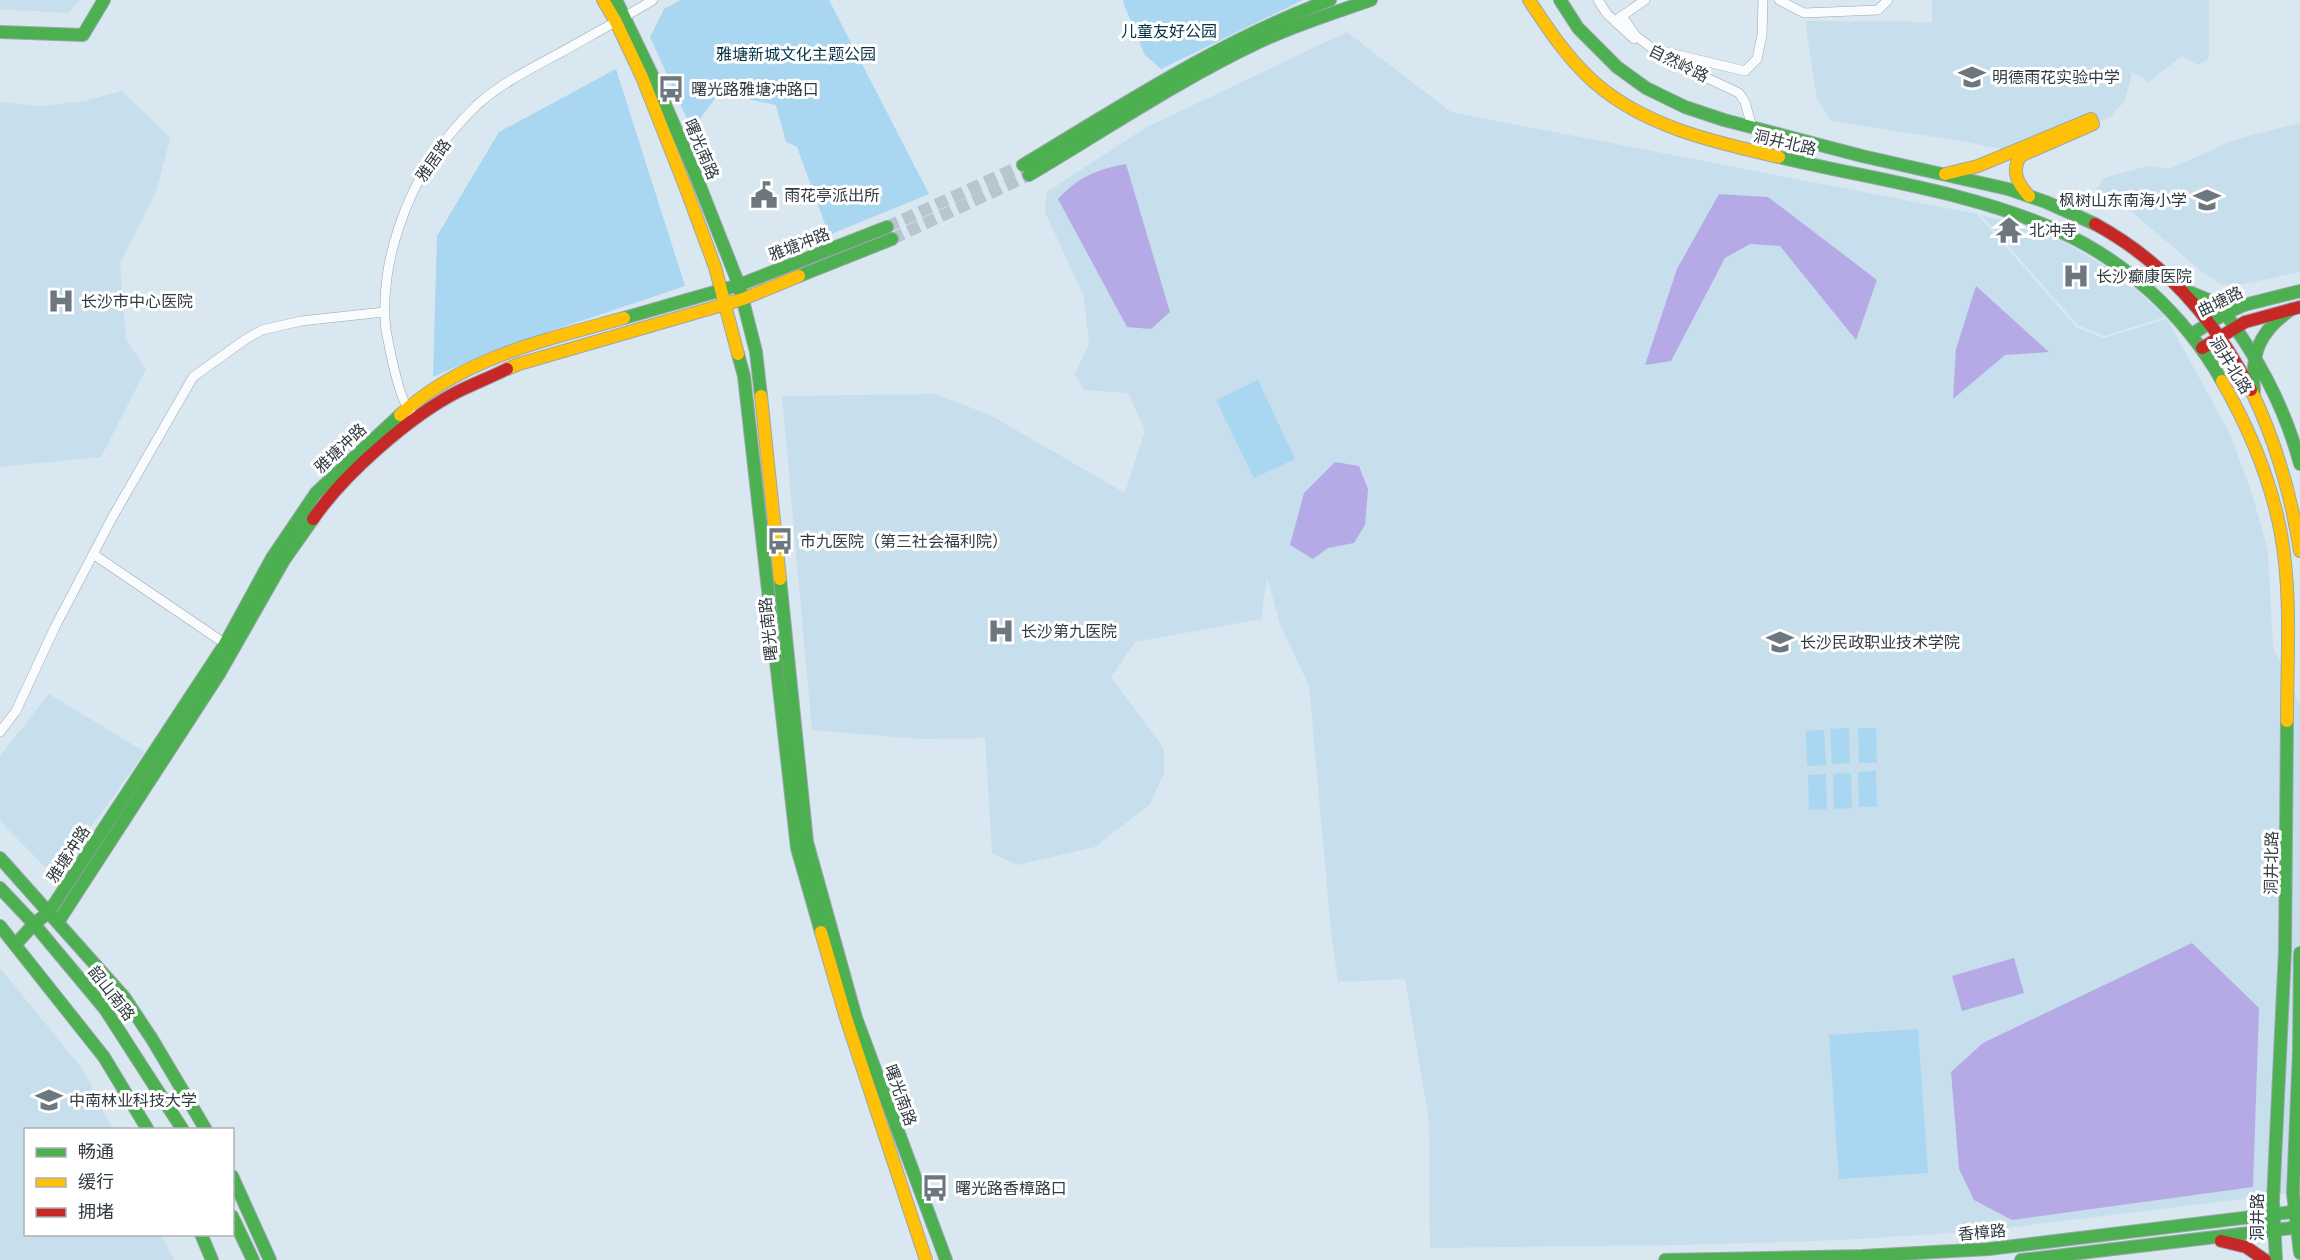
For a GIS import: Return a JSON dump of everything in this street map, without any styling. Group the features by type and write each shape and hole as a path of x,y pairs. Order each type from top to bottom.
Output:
{"main road":[{"path":"0,32 83,35 104,0"},
{"name":"曙光南路","path":"603,0 620,19 694,171 743,299 756,352 807,842 856,1018 946,1260"},
{"name":"曙光南路","path":"616,0 620,19 686,186 722,290 744,376 797,848 846,1018 926,1260"},
{"path":"1330,0 1281,18 1232,41 1156,84 1026,170 1247,48 1301,23 1371,0"},
{"name":"洞井北路","path":"1529,0 1563,50 1579,68 1605,91 1654,121 1711,141 1992,207 2026,218 2068,236 2108,257 2160,299 2192,334 2217,368 2257,448 2278,519 2284,572 2287,866 2284,995 2274,1173"},
{"name":"洞井北路","path":"1560,0 1579,29 1600,51 1659,96 1680,105 1752,127 1935,173 2006,188 2075,215 2123,240 2159,266 2179,285 2210,323 2255,396 2272,434 2284,470 2293,504 2300,551"},
{"path":"1935,173 1945,174 1978,166 2091,119 2093,124 2019,156 2015,167 2015,178 2029,196"},
{"name":"雅塘冲路","path":"16,944 34,924 54,917 230,647 284,560 323,504 354,471 417,417 456,393 519,364 743,299 890,233 739,285 511,350 453,377 407,409 316,493 272,558 230,647"},
{"path":"2179,285 2222,309 2256,354 2285,418 2300,464"},
{"name":"曲塘路","path":"2192,334 2210,323 2222,309 2300,291"},
{"path":"2255,396 2253,376 2258,344 2270,324 2296,308"},
{"name":"曲塘路","path":"2202,348 2236,327 2296,308"},
{"path":"0,858 124,997 205,1128"},
{"name":"韶山南路","path":"0,888 34,924 105,1009 182,1128"},
{"path":"0,926 104,1057 147,1128"},
{"path":"2300,953 2294,1172 2300,1253"},
{"path":"2294,1172 2300,1186"},
{"path":"2240,1218 2252,1214 2264,1201 2274,1173"},
{"name":"洞井路","path":"2274,1173 2272,1214 2276,1260"},
{"path":"234,1180 270,1260"},
{"name":"香樟路","path":"1665,1260 1862,1256 1968,1250 2297,1211"},
{"path":"234,1220 253,1260"},
{"path":"2021,1260 2121,1255 2204,1239 2298,1227"},
{"path":"202,1236 212,1260"},
{"path":"2204,1239 2247,1246 2265,1260"}],"street":[{"name":"雅居路","path":"407,409 392,359 384,312 389,272 398,230 419,178 439,147 478,104 524,72 653,0"},
{"name":"自然岭路","path":"1598,0 1618,19 1626,33 1650,51 1739,93 1745,102 1752,127"},
{"path":"1646,0 1618,19 1653,49 1745,71 1757,59 1762,35 1763,0"},
{"path":"1779,0 1804,13 1878,10 1888,0"},
{"path":"0,732 16,711 55,627 112,518 193,378 262,330 301,321 384,312"},
{"path":"407,409 417,417"},
{"path":"93,554 230,647"}],"shaded area":[{"path":"0,0 80,0 68,13 0,9"},
{"name":"明德雨花实验中学","path":"1932,0 2209,0 2209,58 2198,65 2182,56 2149,82 2132,72 2125,101 2110,117 2026,154 1967,142 1831,121 1817,98 1805,21 1932,22"},
{"name":"长沙民政职业技术学院","path":"1347,32 1451,112 1977,214 2077,328 2104,338 2167,319 2230,434 2250,488 2268,552 2273,647 2300,704 2300,1192 1981,1231 1842,1240 1679,1245 1430,1248 1429,1120 1405,979 1338,982 1331,930 1309,686 1280,624 1267,577 1261,619 1135,642 1111,677 1164,749 1164,773 1150,804 1095,847 1017,865 992,853 985,738 919,739 812,730 782,396 935,394 990,415 1125,493 1145,430 1128,393 1084,390 1075,374 1089,344 1084,297 1045,212 1047,192 1145,128"},
{"name":"长沙市中心医院","path":"122,91 170,138 156,192 120,263 126,340 146,369 101,457 0,467 0,102 40,106 84,101"},
{"name":"枫树山东南海小学","path":"2300,123 2300,272 2239,285 2220,284 2201,271 2132,212 2097,189 2104,178 2148,166 2169,169 2234,140"},
{"path":"1126,164 1170,312 1151,329 1127,327 1058,199 1073,185 1089,175 1106,168"},
{"path":"1719,194 1768,197 1877,280 1856,340 1780,246 1750,244 1725,258 1671,361 1645,365 1677,269"},
{"name":"长沙癫康医院","path":"1981,215 2041,229 2098,262 2138,291 2165,317 2104,336 2078,325"},
{"path":"1976,286 2049,352 2005,355 1953,399 1956,349"},
{"path":"1335,462 1359,466 1368,489 1365,525 1354,543 1328,548 1313,559 1290,545 1304,493"},
{"path":"49,694 145,752 55,877 0,821 0,756"},
{"path":"2192,943 2259,1008 2253,1187 2012,1220 1974,1200 1959,1169 1951,1072 1983,1043"},
{"path":"2014,958 2024,993 1962,1011 1952,976"},
{"name":"中南林业科技大学","path":"0,968 84,1071 112,1128 24,1128 24,1236 162,1236 174,1260 0,1260"}],"green space":[{"name":"雅塘新城文化主题公园","path":"681,0 829,0 929,194 829,235 797,147 786,142 776,105 719,93 692,130 650,37 664,9"},
{"name":"儿童友好公园","path":"1124,0 1303,0 1161,69 1145,55"},
{"path":"616,69 685,286 492,351 433,377 437,236 499,132"},
{"path":"1258,380 1295,459 1254,478 1216,400"},
{"path":"1849,728 1850,763 1832,764 1830,729"},
{"path":"1858,728 1876,728 1877,763 1859,763"},
{"path":"1824,730 1826,765 1807,766 1806,731"},
{"path":"1876,771 1877,807 1859,807 1858,772"},
{"path":"1851,773 1852,808 1834,809 1833,774"},
{"path":"1826,774 1827,809 1809,810 1808,775"},
{"path":"1918,1029 1928,1173 1839,1179 1829,1035"}],"tunnel":[{"path":"887,227 1023,165"},
{"path":"892,239 1029,175"}],"traffic: fast":[{"path":"0,32 83,35 104,0"},
{"path":"616,0 694,171 739,285 756,352 761,396"},
{"path":"1023,165 1211,54 1289,16 1330,0"},
{"path":"1029,175 1171,89 1229,57 1286,30 1371,0"},
{"path":"1560,0 1578,28 1617,67 1646,88 1685,107 1724,120 1862,156 2008,189 2046,202 2095,224"},
{"path":"1779,157 1986,204 2078,240 2127,272 2170,311 2207,356 2222,381"},
{"path":"624,318 739,285 887,227"},
{"path":"799,276 892,239"},
{"path":"2192,334 2244,305 2300,291"},
{"path":"2189,292 2216,303 2244,305"},
{"path":"2219,305 2245,342 2267,380 2286,421 2300,464"},
{"path":"2254,391 2254,365 2260,344 2272,326 2292,309"},
{"path":"738,354 744,376 797,848 821,932"},
{"path":"16,944 34,924 49,912 225,644 272,558 316,493 400,415"},
{"path":"58,922 219,674 284,560 313,519"},
{"path":"780,579 807,842 856,1018 946,1260"},
{"path":"2276,1260 2273,1201 2285,950 2287,721"},
{"path":"0,858 124,997 205,1128"},
{"path":"0,888 34,924 105,1009 182,1128"},
{"path":"0,926 104,1057 147,1128"},
{"path":"2300,953 2299,1051 2293,1193 2300,1253"},
{"path":"234,1180 270,1260"},
{"path":"1665,1260 1862,1256 1989,1249 2300,1211"},
{"path":"234,1220 253,1260"},
{"path":"2021,1260 2300,1227"},
{"path":"202,1236 212,1260"}],"traffic: slow":[{"path":"603,0 642,77 685,186 715,267 738,354"},
{"path":"1529,0 1567,54 1594,82 1614,98 1635,111 1681,131 1779,157"},
{"path":"1945,174 1978,166 2091,119 2093,124 2020,156 2016,167 2017,178 2029,196"},
{"path":"507,369 743,299 799,276"},
{"path":"400,415 424,395 477,365 535,343 624,318"},
{"path":"2222,381 2258,455 2281,534 2288,604 2287,721"},
{"path":"2251,390 2282,469 2300,551"},
{"path":"761,396 780,579"},
{"path":"821,932 846,1018 926,1260"}],"traffic: jam":[{"path":"2095,224 2144,256 2186,295 2221,340 2251,390"},
{"path":"2202,348 2245,322 2300,307"},
{"path":"313,519 342,484 399,431 457,392 507,369"},
{"path":"2221,1241 2246,1247 2265,1260"}],"place":[{"name":"明德雨花实验中学","path":"1972,77"},
{"name":"曙光路雅塘冲路口","path":"671,89"},
{"name":"雨花亭派出所","path":"764,195"},
{"name":"枫树山东南海小学","path":"2207,200"},
{"name":"北冲寺","path":"2009,230"},
{"name":"长沙癫康医院","path":"2076,276"},
{"name":"长沙市中心医院","path":"61,301"},
{"name":"市九医院（第三社会福利院）","path":"780,541"},
{"name":"长沙第九医院","path":"1001,631"},
{"name":"长沙民政职业技术学院","path":"1780,642"},
{"name":"中南林业科技大学","path":"49,1100"},
{"name":"曙光路香樟路口","path":"935,1188"}]}
